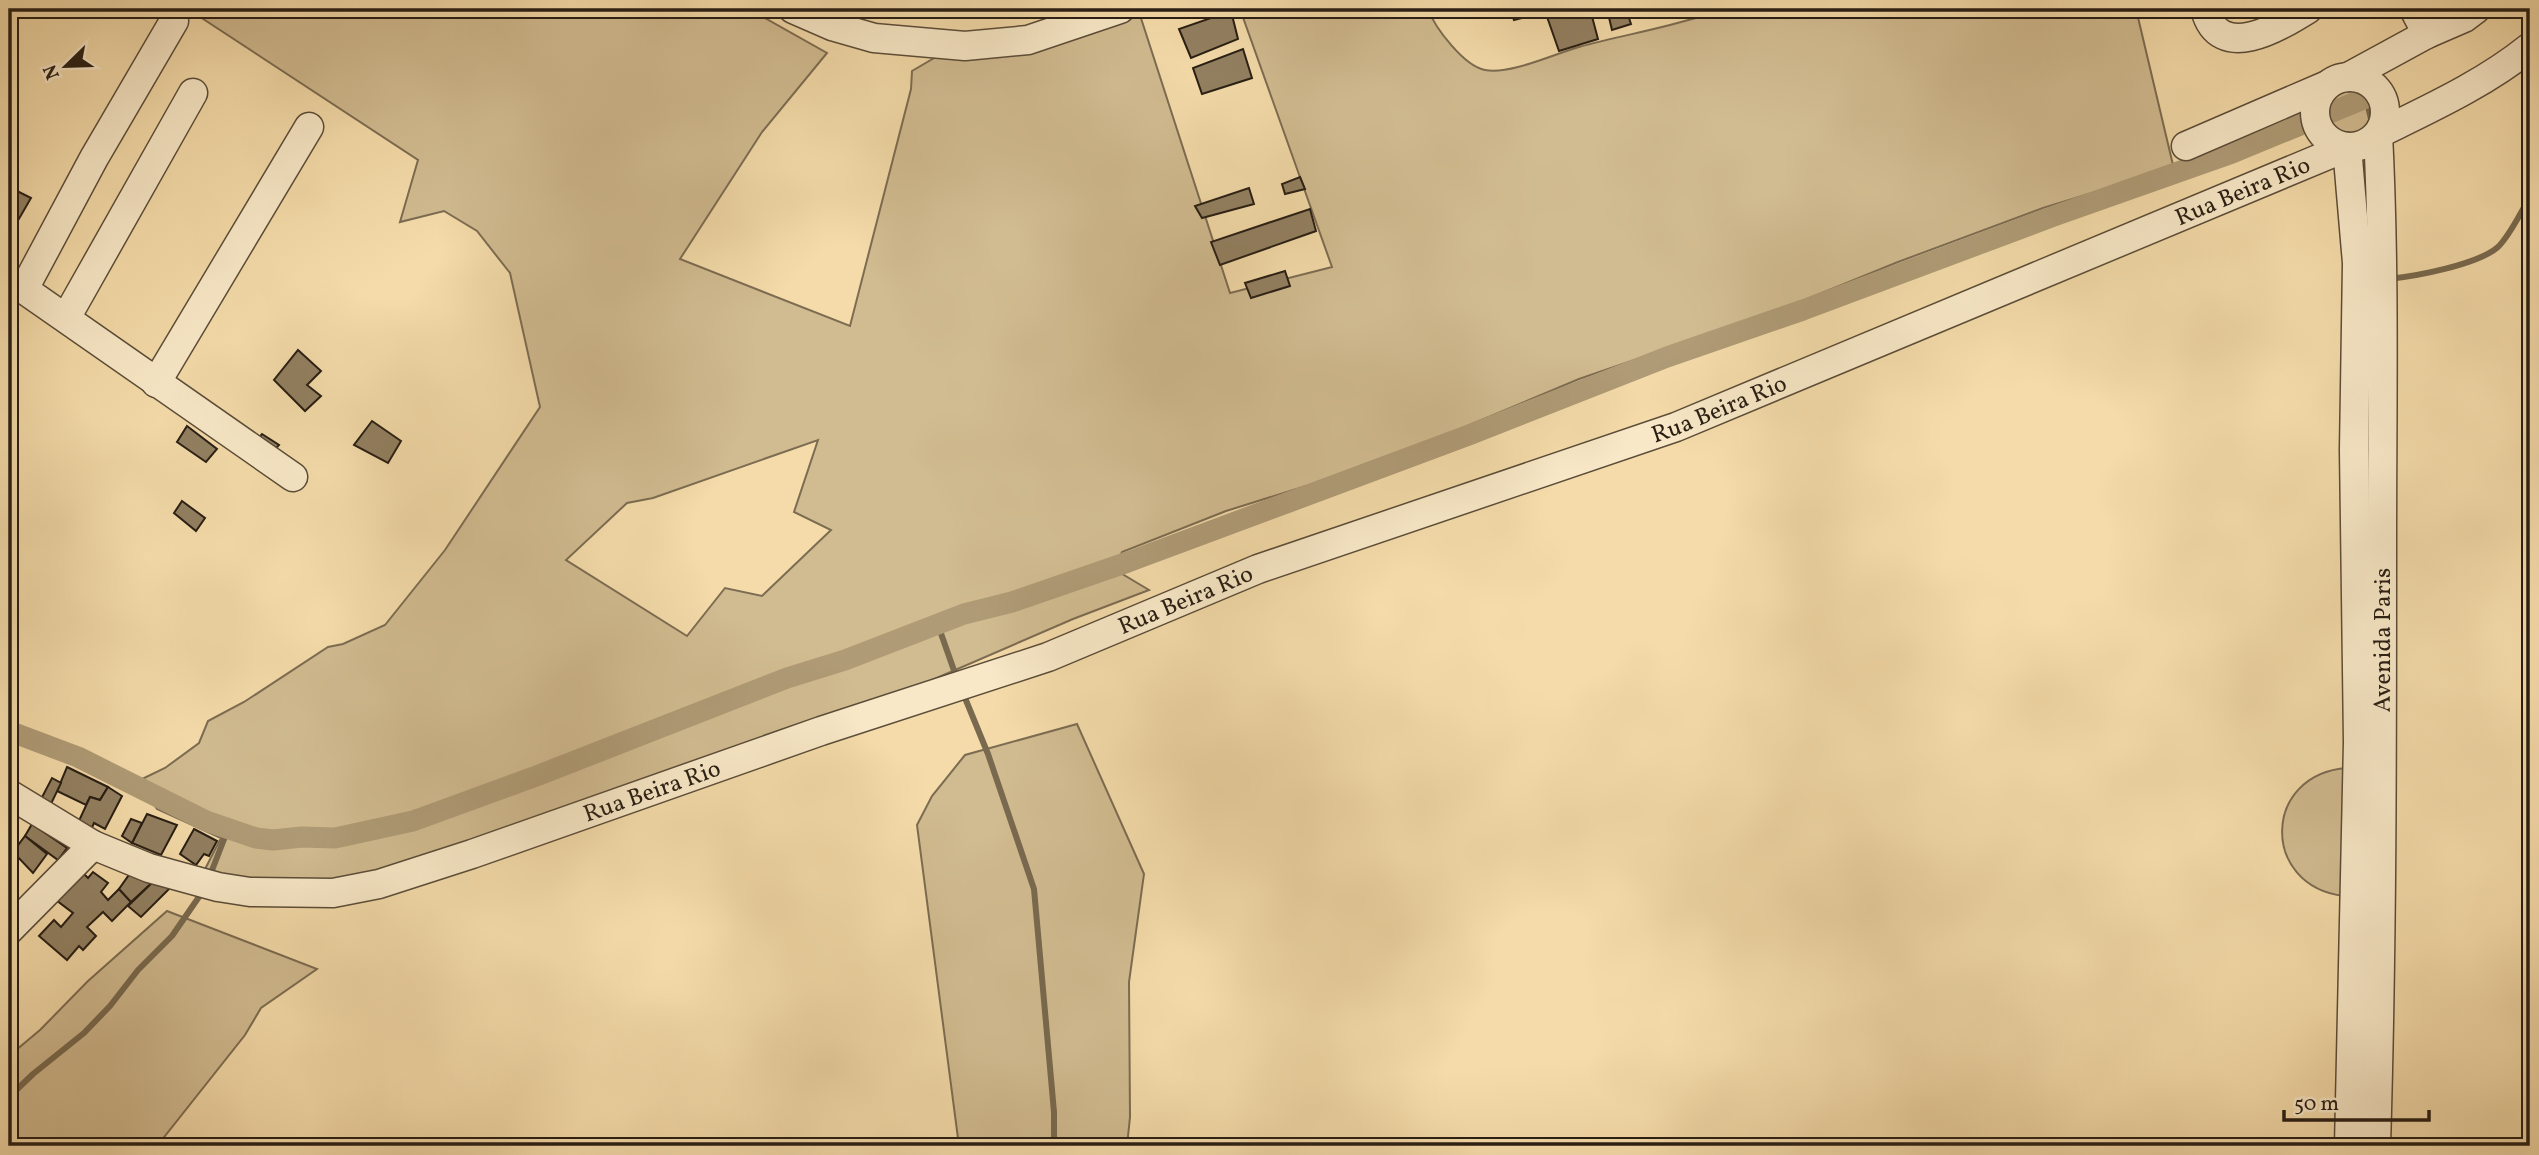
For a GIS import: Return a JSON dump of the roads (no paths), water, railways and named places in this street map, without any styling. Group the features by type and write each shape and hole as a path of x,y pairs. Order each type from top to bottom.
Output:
{"street":[{"path":"793,9 832,26 874,38 965,47 1028,40 1120,9"},
{"path":"2205,9 2218,31 2234,38 2252,38 2275,29 2308,9"},
{"path":"2414,9 2427,34"},
{"path":"2186,146 2337,81 2427,34 2464,18 2476,9"},
{"path":"174,21 16,284 293,477"},
{"path":"2378,134 2385,115 2381,96 2367,81 2337,81 2315,104 2316,124 2329,140 2347,147 2364,144 2503,68 2530,47"},
{"path":"66,318 193,93"},
{"path":"156,383 309,127"},
{"name":"Avenida Paris","path":"2376,1146 2381,909 2382,601 2382,219 2378,134"},
{"name":"Avenida Paris","path":"2347,147 2357,263 2354,450 2358,742 2349,1146"},
{"name":"Rua Beira Rio","path":"9,794 93,845 149,868 205,883 250,891 333,892 379,884 821,731 1048,657 1258,569 1676,427 2347,147"},
{"path":"9,930 93,845"}],"waterway":[{"path":"2366,98 2373,127"},
{"path":"9,731 78,757 206,821 256,838 335,838 413,821 787,678 845,660 964,614 1012,602 1128,562 1469,435 1667,357 2232,153 2366,98"},
{"path":"2389,279 2446,269 2488,253 2498,247 2507,236 2530,197"},
{"path":"938,625 957,679"},
{"path":"963,693 988,754 1034,889 1054,1112 1054,1146"},
{"path":"209,878 228,829"},
{"path":"9,1097 84,1033 110,1006 138,970 172,936 203,891"}]}
